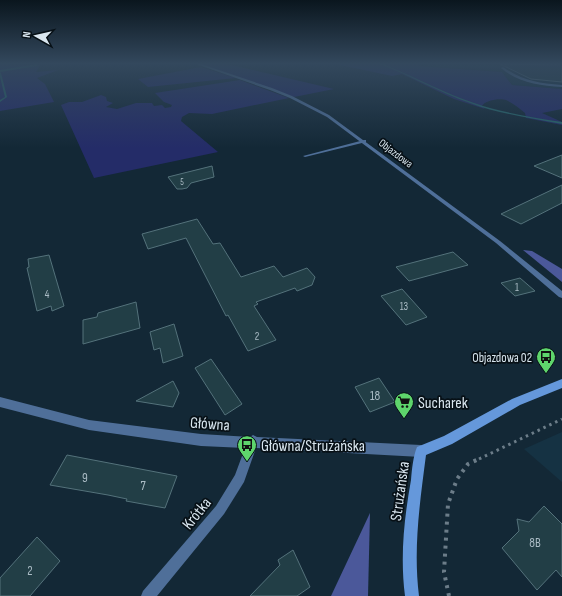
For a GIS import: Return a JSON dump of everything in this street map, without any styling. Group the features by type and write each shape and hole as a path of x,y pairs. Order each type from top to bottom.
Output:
{"main road":[{"name":"Strużańska","path":"412,596 409,580 409,541 421,451 448,440 516,402 562,383"}],"street":[{"name":"Objazdowa","path":"276,92 291,97 328,116 364,141 498,242 562,295"},
{"path":"305,156 364,141"},
{"name":"Główna","path":"0,402 89,425 211,440 421,451"},
{"name":"Krótka","path":"148,596 228,499 240,478 253,441"}],"path":[{"path":"449,596 444,572 448,504 457,479 468,464 562,419"}],"shaded area":[{"path":"0,92 49,92 54,102 0,111"},
{"path":"272,92 289,98 212,114 189,113 182,117 181,121 218,152 94,178 61,105 69,102 82,102 101,95 106,97 107,101 113,103 106,107 117,109 136,103 152,103 154,106 162,105 165,108 171,107 172,105 164,102 155,93"},
{"path":"279,92 320,92 294,97"},
{"path":"439,92 562,92 562,109 542,113 562,122 562,125 526,118 525,113 514,104 503,99 486,102 482,106 485,109 454,99"},
{"path":"523,250 532,251 562,269 562,282"},
{"path":"562,432 562,482 524,449"},
{"path":"370,513 368,596 331,596"}],"building":[{"path":"562,155 562,178 534,166"},
{"path":"212,166 214,177 191,183 187,188 177,189 168,177"},
{"path":"562,185 562,203 521,224 501,214"},
{"path":"197,219 213,244 220,243 241,277 274,266 283,277 307,268 315,277 312,285 297,291 295,288 256,302 258,304 254,306 276,340 248,351 228,315 226,316 186,238 148,249 142,234"},
{"path":"453,252 468,265 409,281 396,267"},
{"path":"49,255 64,306 52,311 51,306 37,311 27,268 29,267 28,259"},
{"path":"520,278 535,291 515,296 501,283"},
{"path":"402,289 427,317 406,325 381,296"},
{"path":"136,302 140,328 83,344 83,320 97,317 98,313"},
{"path":"174,324 183,356 163,363 160,348 154,350 150,332"},
{"path":"211,359 242,404 225,415 195,368"},
{"path":"379,378 395,402 370,412 355,387"},
{"path":"173,381 179,393 173,407 136,401"},
{"path":"67,455 177,476 165,508 126,501 127,499 108,495 50,485"},
{"path":"544,506 562,524 562,577 556,570 537,590 502,548 519,531 517,519 529,522"},
{"path":"37,537 60,561 30,596 0,596 0,578"},
{"path":"293,550 310,587 297,596 250,596 280,565 278,560"}],"waterway":[{"path":"0,101 6,97 5,92"},
{"path":"443,92 472,104 510,114 562,123"}],"place":[{"name":"Objazdowa 02","path":"546,374"},
{"name":"Sucharek","path":"404,419"},
{"name":"Główna/Strużańska","path":"247,462"}]}
